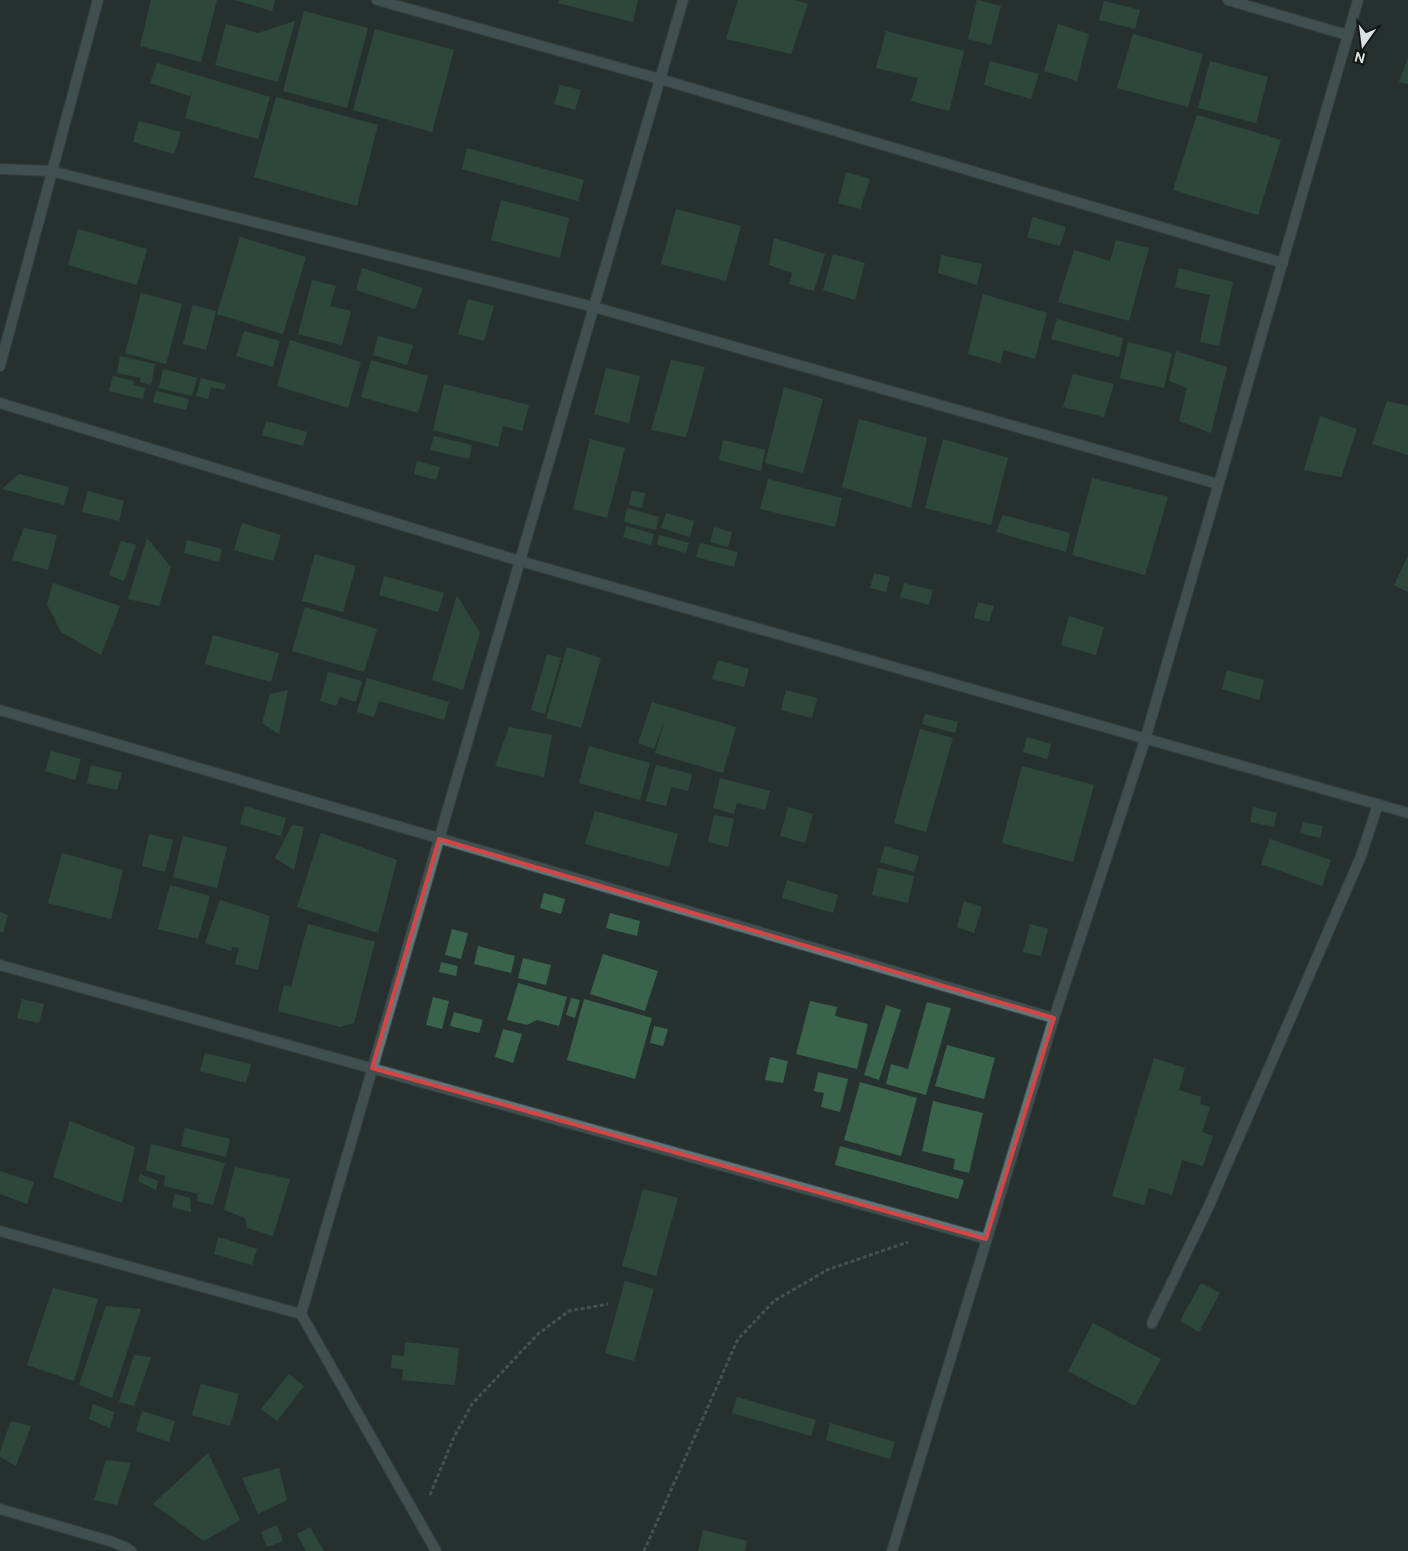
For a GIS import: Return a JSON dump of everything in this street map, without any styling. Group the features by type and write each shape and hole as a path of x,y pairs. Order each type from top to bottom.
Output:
{"street":[{"path":"0,366 98,0"},
{"path":"377,0 660,79 1283,263"},
{"path":"301,1314 683,0"},
{"path":"1228,0 1347,36"},
{"path":"892,1551 1054,1018 1145,740 1358,0"},
{"path":"0,169 51,171 594,307 1218,484"},
{"path":"0,403 520,561 1145,740 1408,813"},
{"path":"0,710 1054,1018"},
{"path":"1152,1323 1208,1208 1361,856 1378,804"},
{"path":"0,964 986,1239"},
{"path":"0,1230 301,1314 436,1551"},
{"path":"0,1509 113,1542 131,1551"}],"path":[{"path":"644,1551 738,1339 774,1301 827,1270 910,1241"},
{"path":"427,1503 454,1437 472,1404 538,1334 569,1311 608,1304"}],"highlighted area":[{"path":"439,839 1054,1018 986,1239 372,1068"}],"building":[{"path":"151,0 217,0 201,62 140,46"},
{"path":"235,0 275,0 272,11"},
{"path":"559,0 638,0 633,22 558,3"},
{"path":"738,0 795,0 808,4 791,54 726,39"},
{"path":"977,0 1001,6 991,45 968,39"},
{"path":"1104,1 1140,10 1135,29 1099,20"},
{"path":"304,11 368,28 347,108 283,91"},
{"path":"295,21 278,82 215,65 226,24 258,33"},
{"path":"1058,24 1089,34 1077,81 1044,71"},
{"path":"375,29 454,50 432,132 353,110"},
{"path":"886,31 964,51 949,111 911,101 918,78 876,68"},
{"path":"1133,34 1203,54 1188,107 1117,88"},
{"path":"1408,58 1408,84 1399,82"},
{"path":"990,61 1039,74 1031,99 984,85"},
{"path":"1210,61 1268,77 1256,123 1198,108"},
{"path":"157,63 270,97 258,139 185,118 193,90 190,96 150,83"},
{"path":"560,85 581,90 575,110 554,104"},
{"path":"276,97 378,125 357,206 254,177"},
{"path":"1197,115 1281,140 1258,215 1173,190"},
{"path":"139,121 181,132 174,154 133,142"},
{"path":"467,148 584,180 578,201 462,169"},
{"path":"846,172 870,179 860,209 838,203"},
{"path":"501,200 569,218 560,258 491,240"},
{"path":"676,209 741,226 726,281 661,264"},
{"path":"1033,217 1066,227 1060,246 1027,237"},
{"path":"78,229 147,249 137,285 68,265"},
{"path":"240,237 306,257 283,334 217,314"},
{"path":"774,238 825,254 814,291 789,284 792,273 769,265"},
{"path":"1116,240 1149,248 1129,321 1058,302 1074,250 1110,261"},
{"path":"833,254 865,263 855,300 823,290"},
{"path":"941,255 982,264 977,285 938,273"},
{"path":"362,268 423,288 415,309 356,290"},
{"path":"1179,268 1233,282 1219,346 1200,342 1210,295 1175,287"},
{"path":"312,280 336,286 330,306 351,311 342,345 298,334"},
{"path":"141,293 182,304 166,364 125,353"},
{"path":"983,294 1047,313 1035,359 1004,350 1000,363 968,354"},
{"path":"468,299 494,306 484,341 458,334"},
{"path":"193,305 216,311 206,350 183,344"},
{"path":"1057,319 1123,338 1119,357 1051,339"},
{"path":"244,331 280,341 273,367 236,356"},
{"path":"378,336 413,345 407,365 373,355"},
{"path":"290,340 361,362 348,408 277,386"},
{"path":"1128,342 1172,353 1164,388 1120,378"},
{"path":"1176,351 1227,367 1211,433 1179,421 1187,388 1169,381"},
{"path":"120,356 155,364 151,385 140,382 141,378 117,373"},
{"path":"371,360 428,376 418,413 361,397"},
{"path":"671,360 705,367 686,437 651,430"},
{"path":"606,368 640,376 629,423 594,414"},
{"path":"163,369 197,378 192,396 159,388"},
{"path":"1073,374 1114,384 1104,417 1063,407"},
{"path":"113,376 134,381 133,385 145,388 143,399 109,391"},
{"path":"201,378 226,384 224,390 211,387 208,399 196,396"},
{"path":"444,384 529,405 522,431 503,426 498,447 433,430"},
{"path":"784,387 823,399 803,473 765,463"},
{"path":"156,391 189,399 186,410 153,402"},
{"path":"1387,401 1408,406 1408,455 1372,444"},
{"path":"1320,416 1357,429 1341,477 1304,470"},
{"path":"859,419 927,438 911,508 842,487"},
{"path":"266,421 307,432 303,446 262,435"},
{"path":"434,436 472,445 469,459 430,450"},
{"path":"590,439 625,448 607,518 573,509"},
{"path":"943,439 1008,458 991,525 925,508"},
{"path":"723,440 765,450 761,471 719,460"},
{"path":"417,461 440,467 436,480 414,474"},
{"path":"19,474 69,487 64,505 2,489"},
{"path":"1092,478 1168,497 1145,575 1072,555"},
{"path":"768,479 842,498 835,527 760,509"},
{"path":"88,491 124,501 119,521 82,512"},
{"path":"632,491 645,493 642,508 629,505"},
{"path":"627,508 659,517 656,530 624,522"},
{"path":"666,513 694,521 690,537 661,528"},
{"path":"1003,515 1070,533 1066,552 996,532"},
{"path":"242,523 281,535 273,561 234,550"},
{"path":"626,526 654,534 651,545 623,537"},
{"path":"714,527 732,532 728,547 710,542"},
{"path":"24,528 57,535 48,570 12,560"},
{"path":"659,535 689,543 686,553 657,545"},
{"path":"147,538 171,567 159,606 128,599"},
{"path":"187,540 222,549 219,562 184,553"},
{"path":"121,541 136,545 124,581 109,575"},
{"path":"700,543 738,552 734,567 696,557"},
{"path":"315,554 356,566 343,612 302,601"},
{"path":"1408,556 1408,592 1394,585"},
{"path":"874,573 890,577 886,592 870,588"},
{"path":"384,576 444,593 438,612 379,595"},
{"path":"53,583 120,606 101,655 61,632 47,604"},
{"path":"904,583 933,590 929,605 900,597"},
{"path":"457,595 480,633 463,690 432,680"},
{"path":"978,602 994,606 989,622 974,618"},
{"path":"305,607 377,629 364,672 292,651"},
{"path":"1069,616 1104,627 1096,655 1061,645"},
{"path":"213,635 279,653 271,682 205,664"},
{"path":"567,647 601,658 581,728 546,718"},
{"path":"547,654 561,658 545,714 531,710"},
{"path":"718,660 749,669 744,687 712,679"},
{"path":"1227,670 1264,680 1259,700 1222,689"},
{"path":"328,672 362,681 356,702 340,697 336,706 320,701"},
{"path":"367,678 449,702 444,720 379,701 374,717 357,712"},
{"path":"288,690 279,734 262,723 270,694"},
{"path":"786,690 817,698 812,718 781,710"},
{"path":"652,702 736,727 723,773 655,753 666,716 654,749 638,743"},
{"path":"925,714 958,722 955,733 922,724"},
{"path":"509,727 552,735 544,777 495,766"},
{"path":"920,729 953,738 926,832 894,823"},
{"path":"1027,737 1051,744 1047,759 1023,752"},
{"path":"589,746 650,763 640,800 579,783"},
{"path":"51,751 81,759 75,780 45,771"},
{"path":"91,765 122,773 117,790 87,783"},
{"path":"656,765 692,774 688,791 671,787 666,806 646,801"},
{"path":"1022,766 1094,785 1073,862 1002,843"},
{"path":"720,778 770,791 765,810 737,803 734,814 713,808"},
{"path":"245,806 286,818 281,836 240,824"},
{"path":"788,807 813,814 805,843 780,836"},
{"path":"1253,807 1277,813 1274,827 1250,822"},
{"path":"595,811 678,834 669,867 585,844"},
{"path":"714,815 734,819 728,847 708,842"},
{"path":"1303,822 1323,826 1320,838 1300,833"},
{"path":"292,825 304,827 294,870 275,858"},
{"path":"321,833 397,860 378,933 297,907"},
{"path":"149,834 173,840 165,872 142,866"},
{"path":"183,836 227,847 217,888 173,877"},
{"path":"1270,839 1331,860 1322,886 1261,864"},
{"path":"885,846 919,856 914,872 880,862"},
{"path":"62,853 123,870 111,919 48,903"},
{"path":"878,868 914,876 908,903 872,895"},
{"path":"787,880 838,895 833,913 782,898"},
{"path":"170,885 210,896 198,939 158,929"},
{"path":"544,893 565,899 561,914 540,908"},
{"path":"220,900 270,916 258,970 235,964 239,948 232,947 231,951 205,943"},
{"path":"964,901 982,907 974,933 957,927"},
{"path":"0,912 8,915 3,933 0,932"},
{"path":"610,913 640,921 637,936 606,928"},
{"path":"308,924 375,942 354,1023 340,1027 278,1011 284,985 291,987"},
{"path":"1030,924 1048,929 1041,956 1023,952"},
{"path":"452,929 468,933 461,959 445,955"},
{"path":"478,946 515,956 511,973 474,964"},
{"path":"603,954 658,971 645,1011 590,994"},
{"path":"523,958 551,965 546,985 518,978"},
{"path":"441,962 458,966 456,976 439,972"},
{"path":"518,983 567,997 559,1026 537,1020 527,1025 507,1020"},
{"path":"433,997 449,1001 442,1029 426,1025"},
{"path":"571,998 580,1000 575,1018 566,1015"},
{"path":"22,999 44,1004 39,1023 17,1018"},
{"path":"584,999 652,1018 635,1079 567,1060"},
{"path":"810,1001 837,1007 835,1016 868,1024 857,1069 796,1054"},
{"path":"927,1002 951,1008 926,1095 886,1084 891,1064 908,1069"},
{"path":"886,1005 901,1010 879,1080 864,1075"},
{"path":"454,1012 483,1020 479,1033 450,1026"},
{"path":"654,1026 668,1029 663,1046 650,1043"},
{"path":"503,1029 522,1034 513,1063 495,1057"},
{"path":"947,1045 995,1058 984,1099 935,1086"},
{"path":"205,1053 251,1064 246,1083 200,1071"},
{"path":"770,1057 788,1061 783,1083 765,1080"},
{"path":"1154,1058 1185,1068 1179,1090 1201,1097 1200,1104 1210,1107 1202,1132 1213,1136 1203,1166 1182,1160 1172,1195 1149,1188 1144,1205 1112,1196"},
{"path":"818,1072 848,1079 840,1112 821,1107 824,1093 814,1091"},
{"path":"860,1082 917,1098 901,1156 844,1140"},
{"path":"933,1101 983,1113 969,1173 953,1169 955,1159 922,1151"},
{"path":"70,1121 135,1147 122,1203 53,1177"},
{"path":"185,1128 230,1139 226,1157 181,1146"},
{"path":"151,1144 225,1163 213,1205 197,1201 198,1194 164,1186 165,1176 146,1170"},
{"path":"840,1146 964,1180 958,1199 835,1165"},
{"path":"235,1167 290,1179 273,1236 247,1228 245,1218 224,1210"},
{"path":"0,1171 34,1182 27,1204 0,1194"},
{"path":"140,1174 158,1181 156,1190 138,1181"},
{"path":"643,1189 678,1198 656,1276 622,1266"},
{"path":"175,1194 190,1198 191,1212 172,1207"},
{"path":"218,1237 257,1249 252,1265 214,1254"},
{"path":"625,1281 654,1289 634,1361 605,1353"},
{"path":"1201,1283 1220,1293 1199,1332 1180,1321"},
{"path":"53,1288 98,1299 74,1381 27,1365"},
{"path":"106,1306 141,1309 112,1398 79,1385"},
{"path":"1093,1323 1161,1359 1135,1406 1068,1371"},
{"path":"405,1342 459,1348 455,1385 402,1380 403,1369 391,1368 392,1355 404,1356"},
{"path":"134,1355 151,1357 134,1406 119,1402"},
{"path":"289,1374 304,1386 277,1421 261,1409"},
{"path":"201,1384 239,1394 230,1426 192,1415"},
{"path":"737,1397 816,1420 811,1436 732,1413"},
{"path":"93,1404 114,1412 110,1428 89,1419"},
{"path":"142,1411 175,1421 169,1442 136,1431"},
{"path":"11,1421 31,1426 16,1466 0,1457"},
{"path":"830,1423 895,1442 890,1459 826,1440"},
{"path":"208,1453 240,1520 204,1541 153,1504"},
{"path":"106,1460 131,1463 117,1505 94,1500"},
{"path":"279,1468 287,1500 258,1514 242,1478"},
{"path":"277,1525 283,1541 267,1547 261,1532"},
{"path":"310,1527 324,1551 306,1551 297,1534"},
{"path":"703,1530 747,1541 745,1551 698,1551"}]}
